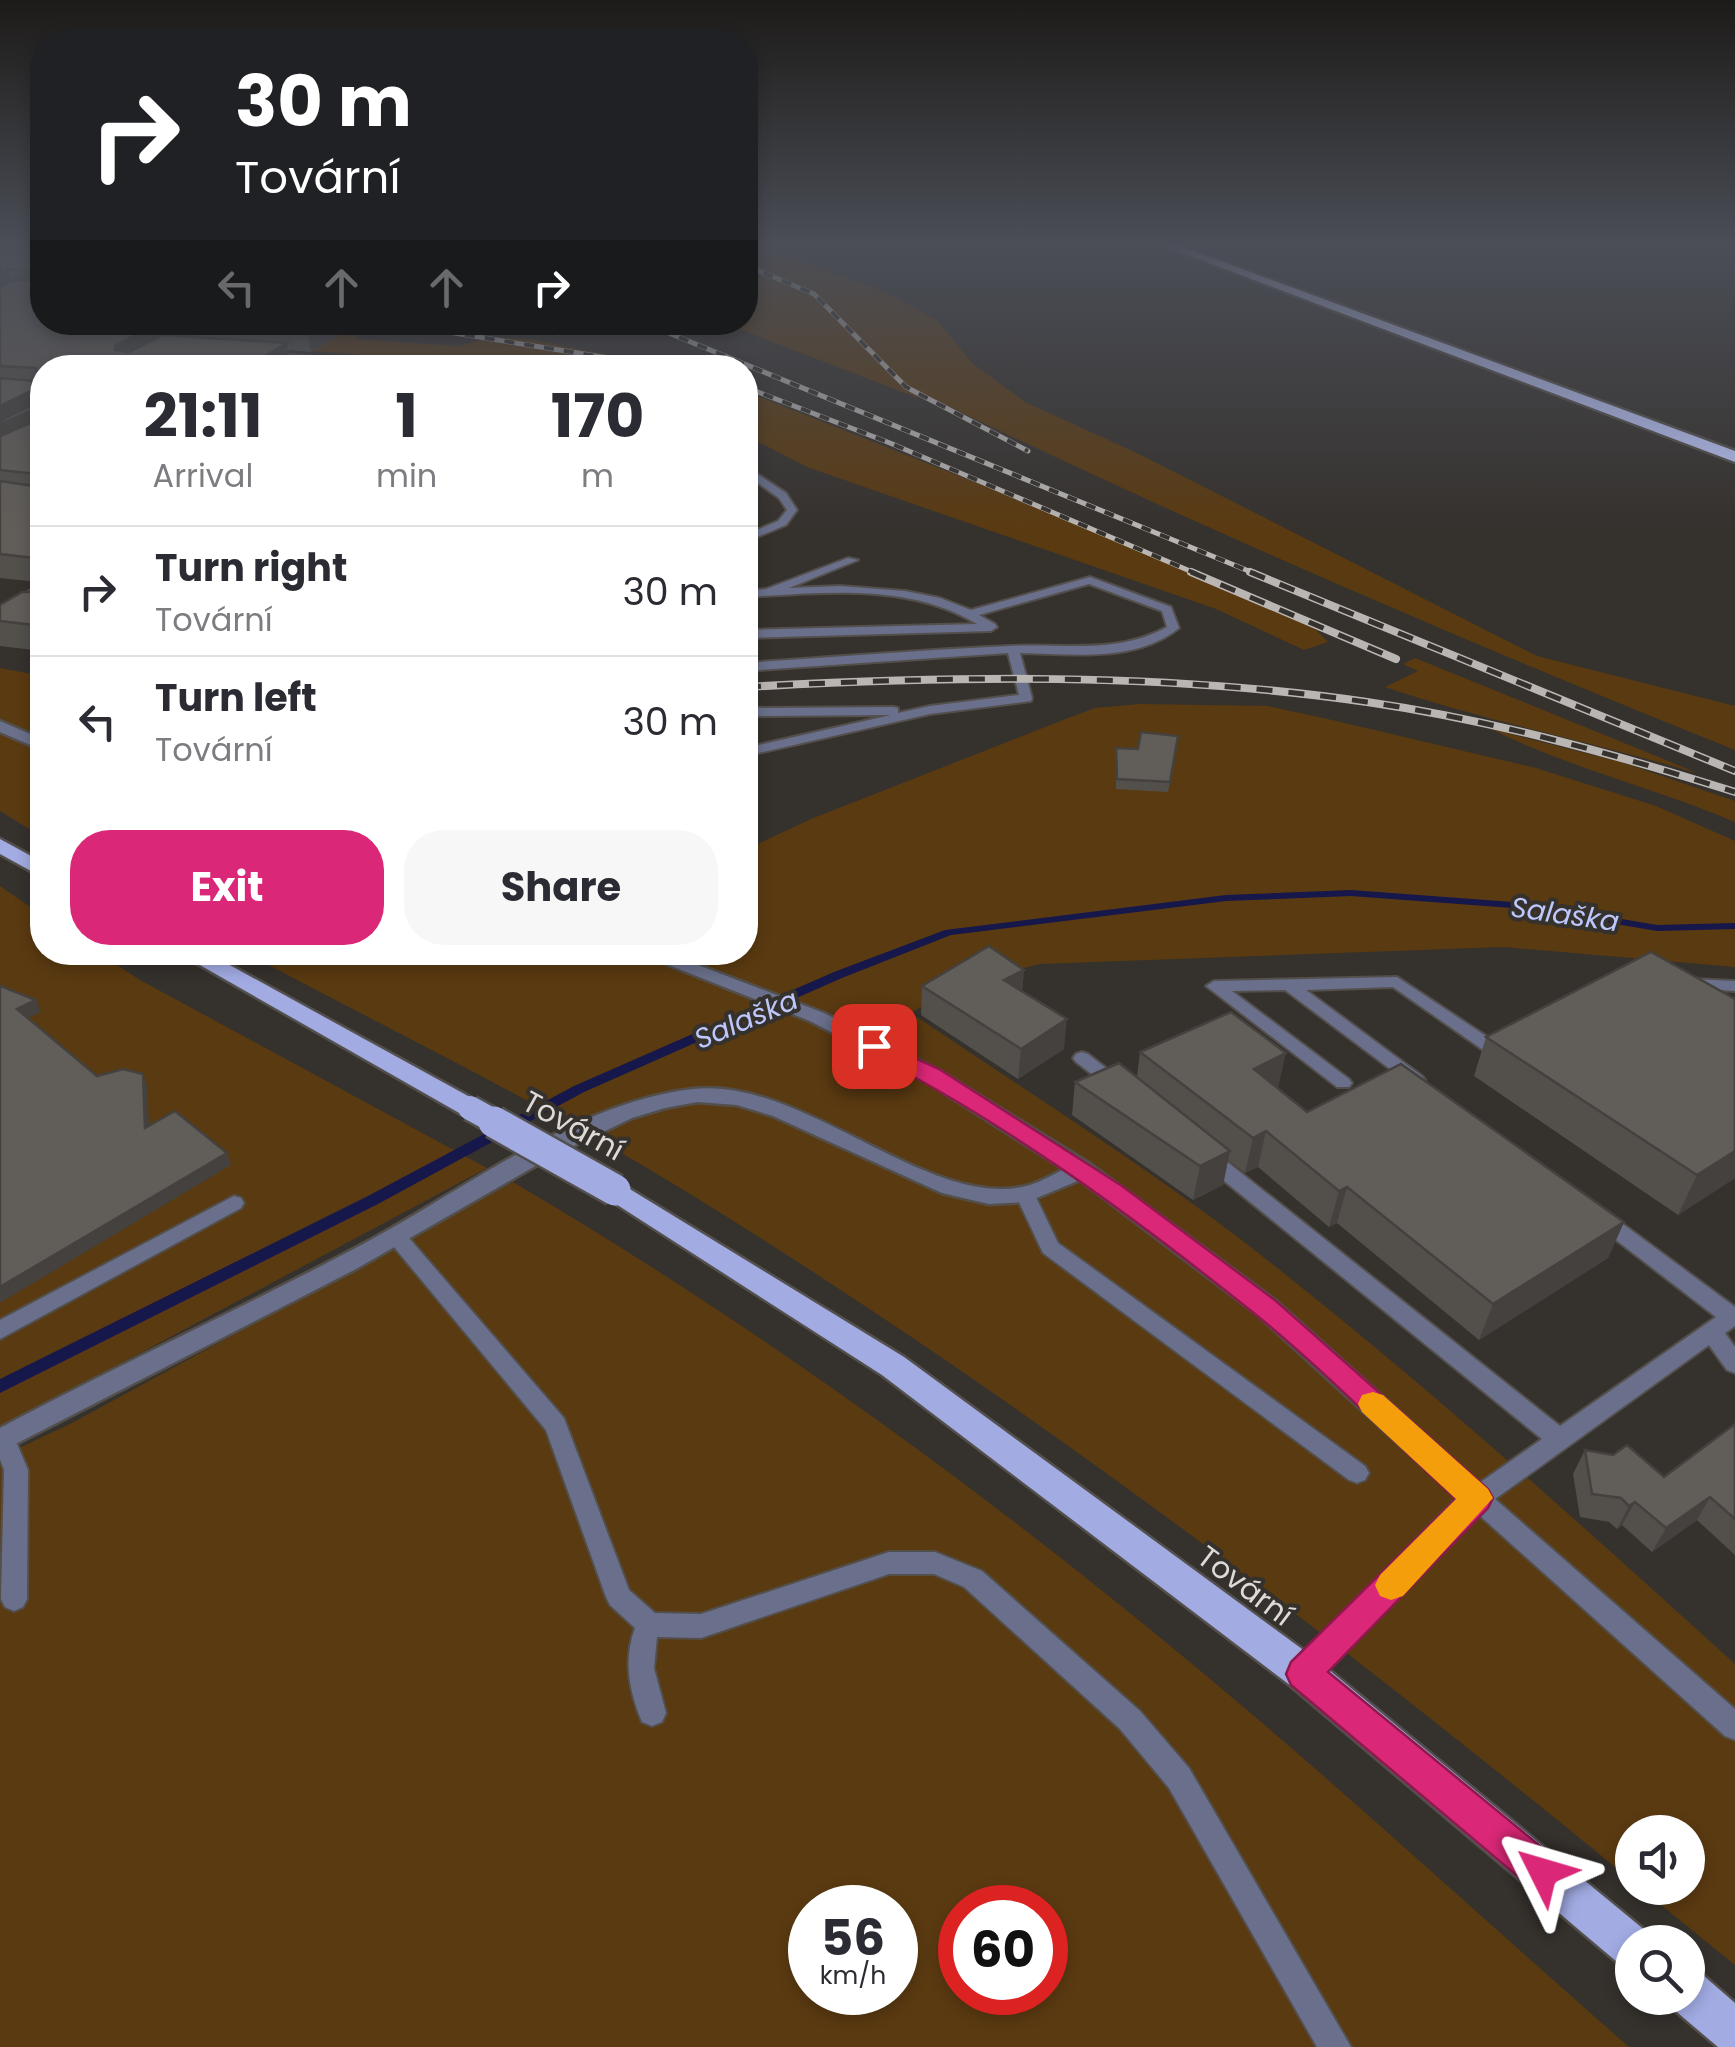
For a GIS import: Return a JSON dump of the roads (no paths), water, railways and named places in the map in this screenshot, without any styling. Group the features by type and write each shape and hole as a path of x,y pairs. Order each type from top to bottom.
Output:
{"highway":[{"path":"1426,342 1735,457"},
{"path":"1457,342 1735,443"}],"main road":[{"path":"0,845 30,864"},
{"name":"Tovární","path":"212,965 615,1190 893,1366 1304,1674 1615,1933"},
{"path":"1705,2006 1735,2032"}],"street":[{"path":"0,726 30,737"},
{"path":"681,965 816,1018 930,1074 1082,1170 1266,1308 1477,1498 1304,1674"},
{"path":"2,1440 396,1236 516,1166 635,1110 701,1095 760,1102 962,1190 1026,1194 1082,1170"}],"lane":[{"path":"264,354 274,355"},
{"path":"758,480 778,488 792,510 782,523 758,533"},
{"path":"766,593 852,560"},
{"path":"758,666 1013,649 1103,649 1152,643 1172,628 1167,610 1090,580 972,613"},
{"path":"758,593 891,594 972,613 990,627 758,634"},
{"path":"3,610 30,594"},
{"path":"3,610 24,610"},
{"path":"953,628 963,653"},
{"path":"758,749 924,711 1026,698 1013,649"},
{"path":"758,712 924,711"},
{"path":"1343,1082 1214,986 1397,982 1492,1048"},
{"path":"1664,983 1735,986"},
{"path":"1288,985 1431,1092"},
{"path":"1082,1058 1128,1094"},
{"path":"1190,1143 1560,1439"},
{"path":"1026,1194 1050,1248 1357,1473"},
{"path":"0,1330 234,1202"},
{"path":"1590,1210 1734,1316 1477,1498 1735,1727"},
{"path":"396,1236 556,1424 619,1597 649,1624 700,1626 889,1562 935,1563 973,1579 1130,1720 1179,1778 1335,2047"},
{"path":"1712,1332 1735,1364"},
{"path":"2,1440 16,1470 14,1599"},
{"path":"649,1624 638,1657 638,1675 652,1713"}],"waterway":[{"name":"Salaška","path":"0,1386 373,1200 579,1089 838,975 949,932 1226,898 1351,893 1527,906 1657,928 1735,926"}],"railway":[{"path":"507,342 590,355"},
{"path":"690,342 722,355"},
{"path":"861,342 906,387 1028,451"},
{"path":"758,370 1256,574"},
{"path":"758,392 890,443 1197,574"},
{"path":"1191,572 1396,659"},
{"path":"1250,572 1735,771"},
{"path":"758,686 1056,679 1289,692 1414,709 1506,728 1735,792"}]}
